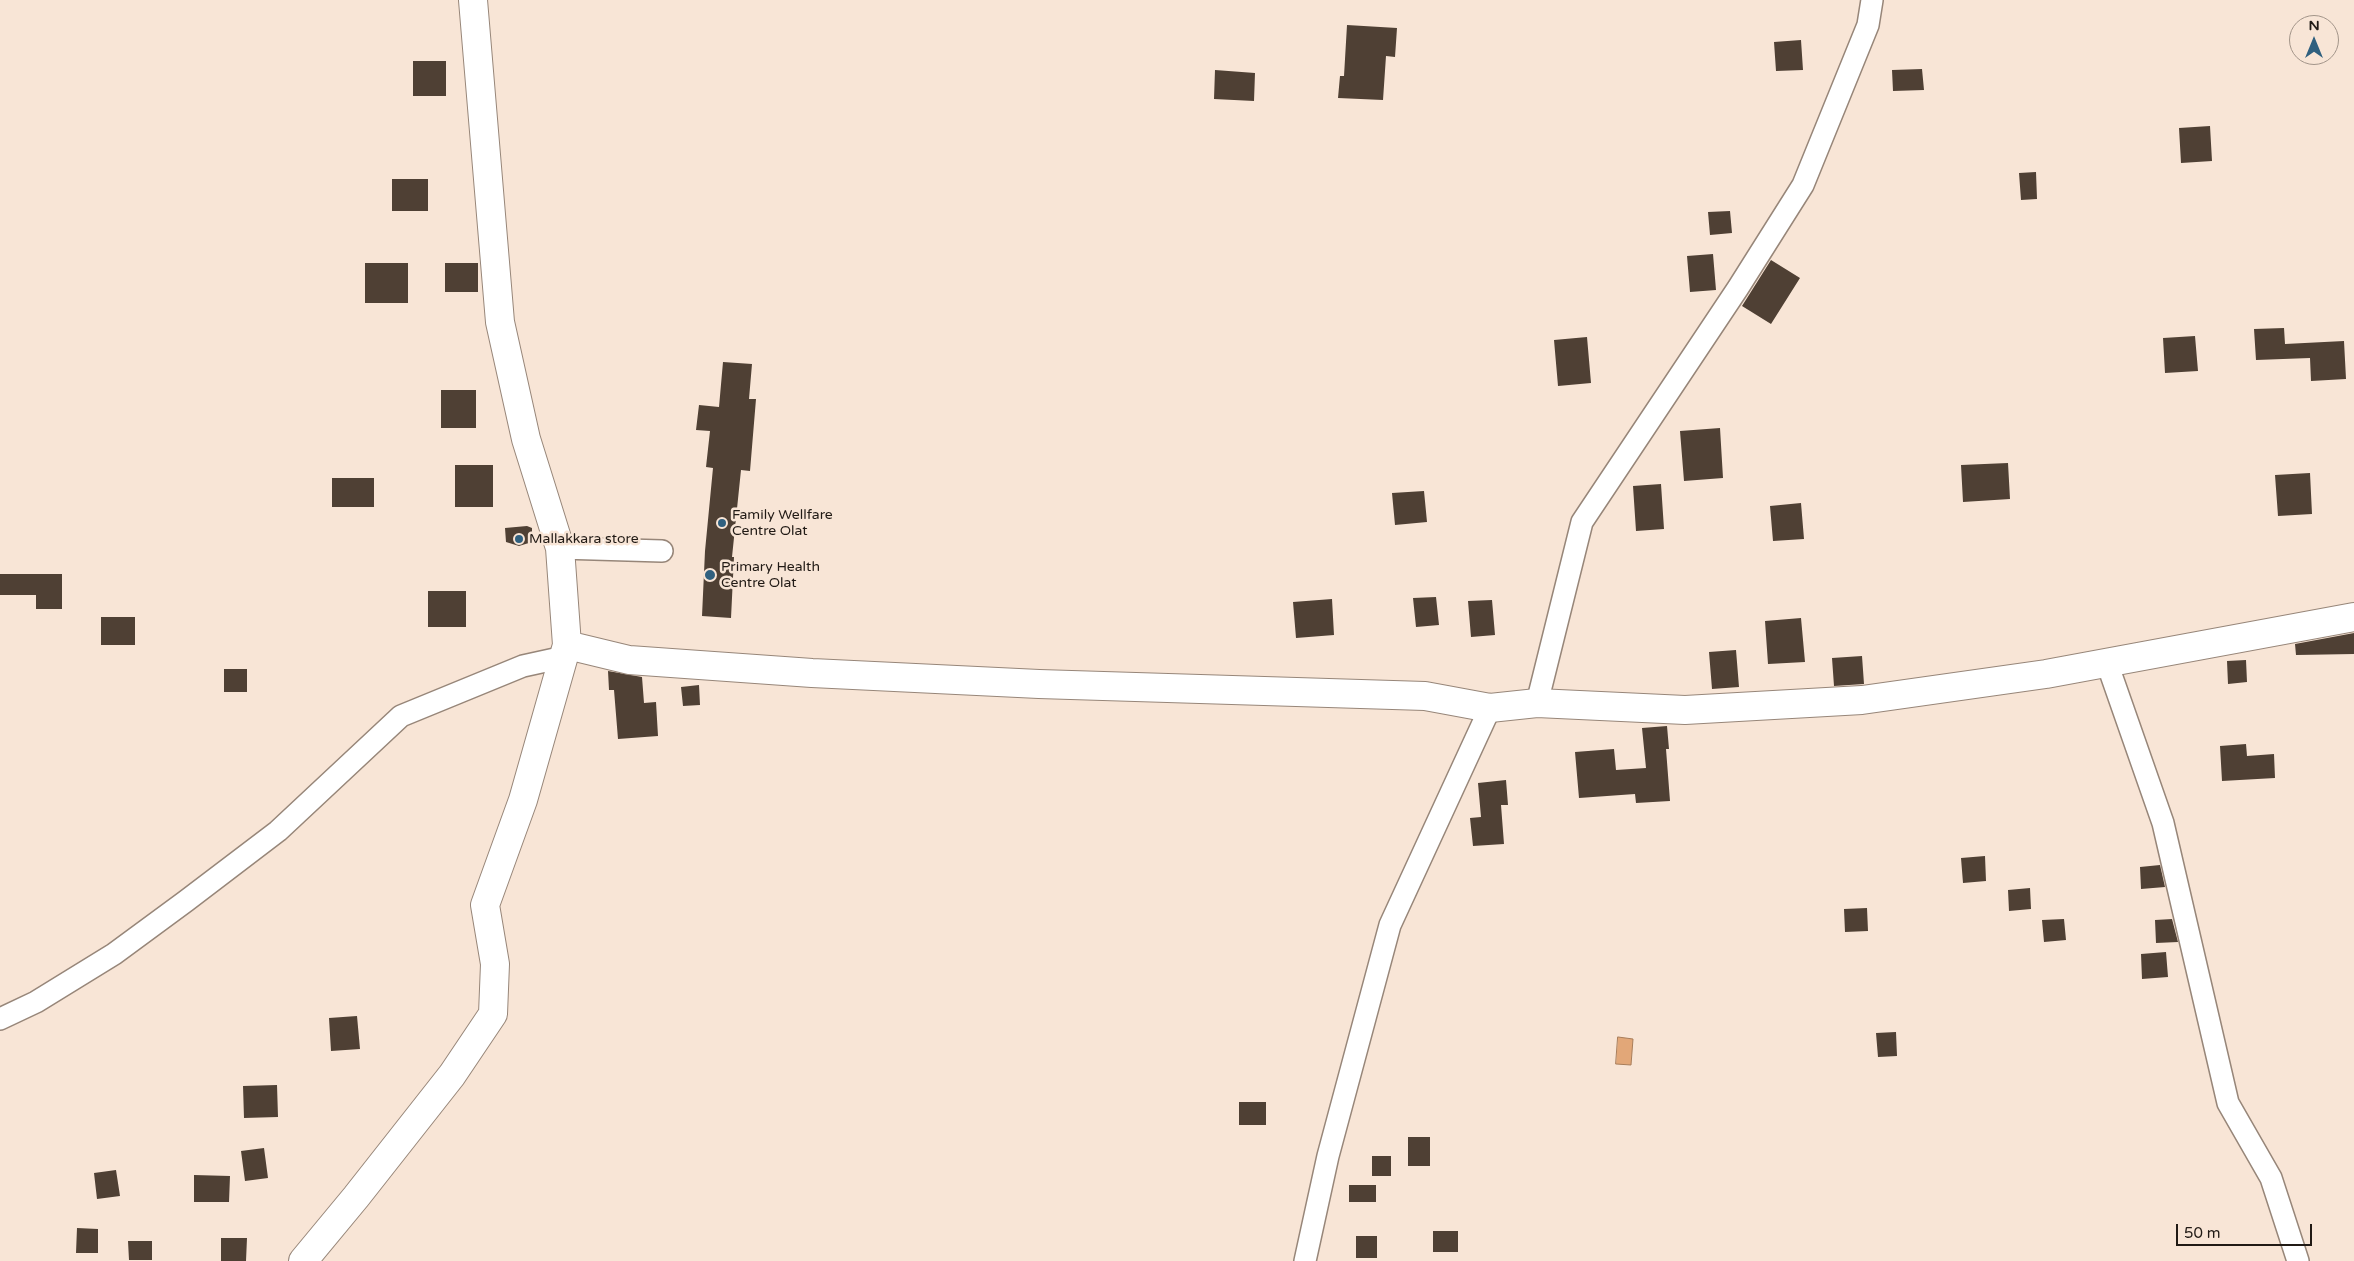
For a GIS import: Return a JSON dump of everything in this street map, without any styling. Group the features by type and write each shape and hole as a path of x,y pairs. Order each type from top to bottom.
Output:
{"street":[{"path":"303,1261 452,1075 493,1014 494,964 485,905 523,800 566,651 560,548 526,439 500,322 473,0"},
{"path":"1538,703 1582,522 1738,288 1803,185 1868,25 1872,0"},
{"path":"560,548 662,551"},
{"path":"0,1019 36,1002 114,954 216,878 278,831 400,716 523,666 566,651 629,660 812,673 1039,684 1425,696 1490,708 1538,703 1685,710 1862,700 2046,674 2354,617"},
{"path":"2107,663 2163,823 2228,1103 2271,1178 2298,1261"},
{"path":"1305,1261 1328,1156 1390,925 1490,708"}],"shaded area":[{"path":"1618,1037 1633,1039 1631,1065 1616,1064"}],"building":[{"path":"1347,25 1397,28 1395,57 1386,56 1383,100 1338,98 1340,76 1344,76"},
{"path":"1801,40 1803,70 1776,71 1774,42"},
{"path":"413,61 446,61 446,96 413,96"},
{"path":"1922,69 1924,90 1893,91 1892,70"},
{"path":"1215,70 1255,73 1254,101 1214,99"},
{"path":"2210,126 2212,161 2181,163 2179,128"},
{"path":"2036,172 2037,199 2021,200 2019,173"},
{"path":"392,179 428,179 428,211 392,211"},
{"path":"1730,211 1732,233 1710,235 1708,212"},
{"path":"1713,254 1716,290 1690,292 1687,256"},
{"path":"1771,260 1800,278 1771,324 1742,306"},
{"path":"365,263 408,263 408,303 365,303"},
{"path":"445,263 478,263 478,292 445,292"},
{"path":"2284,328 2285,344 2344,341 2346,379 2311,381 2310,358 2256,360 2254,329"},
{"path":"2195,336 2198,371 2165,373 2163,338"},
{"path":"1587,337 1591,383 1558,386 1554,340"},
{"path":"723,362 752,364 749,399 756,399 750,471 741,470 732,557 734,557 731,618 702,616 705,551 713,468 706,467 710,431 696,430 699,405 719,407"},
{"path":"441,390 476,390 476,428 441,428"},
{"path":"1720,428 1723,478 1684,481 1680,431"},
{"path":"2008,463 2010,499 1963,502 1961,465"},
{"path":"455,465 493,465 493,507 455,507"},
{"path":"2310,473 2312,514 2278,516 2275,475"},
{"path":"332,478 374,478 374,507 332,507"},
{"path":"1661,484 1664,529 1636,531 1633,486"},
{"path":"1424,491 1427,522 1395,525 1392,493"},
{"path":"1801,503 1804,539 1773,541 1770,506"},
{"name":"Mallakkara store","path":"527,526 532,528 532,542 519,546 506,542 505,528"},
{"path":"0,574 62,574 62,609 36,609 36,595 0,595"},
{"path":"428,591 466,591 466,627 428,627"},
{"path":"1436,597 1439,625 1416,627 1413,598"},
{"path":"1332,599 1334,635 1296,638 1293,602"},
{"path":"1492,600 1495,635 1471,637 1468,601"},
{"path":"101,617 135,617 135,645 101,645"},
{"path":"1801,618 1805,662 1768,664 1765,621"},
{"path":"2354,633 2354,654 2296,655 2295,644"},
{"path":"1736,650 1739,687 1712,689 1709,652"},
{"path":"1862,656 1864,684 1834,686 1832,658"},
{"path":"2246,660 2247,682 2228,684 2227,661"},
{"path":"224,669 247,669 247,692 224,692"},
{"path":"608,671 642,677 644,703 656,702 658,736 618,739 614,690 609,690"},
{"path":"699,685 700,705 683,706 681,687"},
{"path":"1667,726 1669,749 1666,749 1670,801 1636,803 1635,794 1579,798 1575,752 1614,749 1616,770 1646,768 1642,728"},
{"path":"2246,744 2247,756 2274,754 2275,778 2222,781 2220,746"},
{"path":"1506,780 1508,805 1501,805 1504,844 1473,846 1470,818 1481,817 1478,783"},
{"path":"1985,856 1986,881 1963,883 1961,858"},
{"path":"2160,865 2165,887 2141,889 2140,867"},
{"path":"2030,888 2031,909 2009,911 2008,890"},
{"path":"1867,908 1868,931 1845,932 1844,909"},
{"path":"2064,919 2066,940 2044,942 2042,920"},
{"path":"2172,919 2178,942 2156,943 2155,920"},
{"path":"2166,952 2168,977 2142,979 2141,954"},
{"path":"357,1016 360,1049 331,1051 329,1018"},
{"path":"1896,1032 1897,1056 1878,1057 1876,1033"},
{"path":"277,1085 278,1117 244,1118 243,1086"},
{"path":"1239,1102 1266,1102 1266,1125 1239,1125"},
{"path":"1408,1137 1430,1137 1430,1166 1408,1166"},
{"path":"264,1148 268,1178 245,1181 241,1151"},
{"path":"1372,1156 1391,1156 1391,1176 1372,1176"},
{"path":"116,1170 120,1196 97,1199 94,1173"},
{"path":"194,1175 230,1176 229,1202 194,1202"},
{"path":"1349,1185 1376,1185 1376,1202 1349,1202"},
{"path":"77,1228 98,1229 98,1253 76,1253"},
{"path":"1433,1231 1458,1231 1458,1252 1433,1252"},
{"path":"1356,1236 1377,1236 1377,1258 1356,1258"},
{"path":"221,1238 247,1238 246,1261 221,1261"},
{"path":"128,1241 152,1241 152,1260 129,1260"}],"place":[{"name":"Family Wellfare Centre Olat","path":"722,523"},
{"name":"Mallakkara store","path":"519,539"},
{"name":"Primary Health Centre Olat","path":"710,575"}]}
